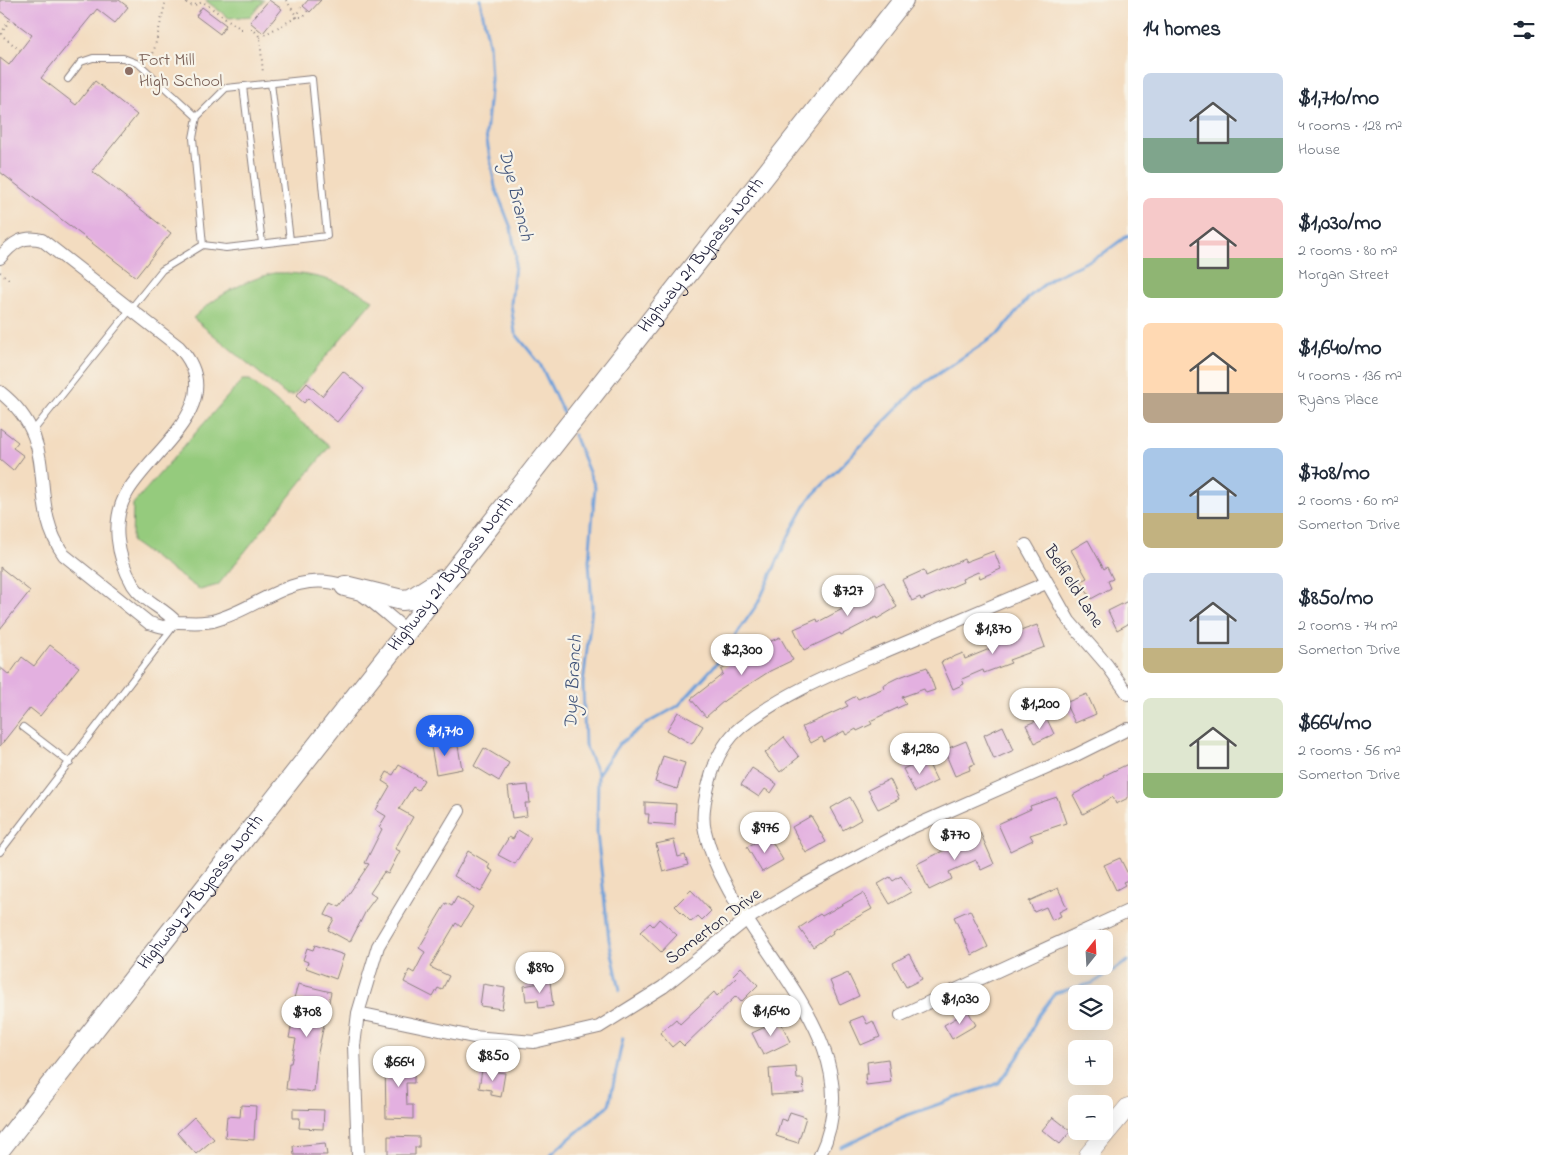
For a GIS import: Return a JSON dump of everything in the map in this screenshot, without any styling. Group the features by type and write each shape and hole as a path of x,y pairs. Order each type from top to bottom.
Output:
{"main road":[{"name":"Highway 21 Bypass North","path":"0,1149 903,0"},
{"path":"345,586 402,600 411,599 453,572"}],"street":[{"path":"0,258 18,240 31,237 42,240 178,347 188,357 195,372 194,401 190,415 128,491 120,509 116,531 119,551 134,586 176,622"},
{"path":"0,392 18,407 27,418 33,431 38,445 47,523 56,545 64,556 149,623 164,627 176,622 215,621 276,591 298,583 321,582 345,586 370,601 407,631"},
{"name":"Belfield Lane","path":"1026,545 1046,583 1070,620 1128,694"},
{"path":"820,1155 829,1136 835,1093 820,1038 785,973 718,874 704,830 705,801 712,773 722,748 739,728 804,686 1046,583"},
{"name":"Somerton Drive","path":"358,1013 473,1037 534,1042 599,1027 663,987 747,919 804,885 908,829 1076,755 1128,728"},
{"path":"358,1155 354,1046 358,1013 378,946 459,811"},
{"path":"901,1015 1128,911"},
{"path":"1088,1155 1128,1106"}],"lane":[{"path":"68,79 81,62 93,58 123,58 139,64 197,118"},
{"path":"33,431 162,270 203,245 226,248 327,236 312,79 226,88 197,118 193,138 203,245"},
{"path":"268,84 290,240"},
{"path":"243,86 262,243"},
{"path":"0,852 70,763 176,622"},
{"path":"23,727 70,763"}],"path":[{"path":"149,73 166,0"},
{"path":"182,0 192,6 203,2 241,29 253,29 260,37 268,84"},
{"path":"286,0 297,17"},
{"path":"297,17 301,6"},
{"path":"260,37 297,17 304,16 308,10"},
{"path":"10,19 0,34 20,50"},
{"path":"0,272 12,281"}],"green space":[{"path":"205,0 264,0 251,16 229,18"},
{"path":"274,273 300,274 325,279 350,288 373,300 294,395 286,395 193,318 230,290"},
{"path":"242,380 250,380 330,446 218,585 200,590 132,542 133,504"}],"building":[{"path":"0,0 119,0 128,7 115,23 97,9 41,78 76,105 95,81 137,115 92,171 171,233 136,277 0,172 0,58 9,65 32,35 0,11"},
{"path":"269,0 282,9 263,33 250,22"},
{"path":"308,0 321,0 310,12 303,6"},
{"path":"202,7 226,25 220,34 196,16"},
{"path":"343,371 364,389 337,422 308,398 304,403 296,396 307,383 322,396"},
{"path":"0,428 18,442 13,448 24,456 13,471 0,460"},
{"path":"1088,540 1104,569 1107,567 1113,579 1108,581 1111,588 1091,599 1081,581 1087,578 1071,550"},
{"path":"994,551 1001,569 980,578 978,572 962,579 963,582 921,600 920,597 912,601 902,580 924,570 926,576 964,559 965,562"},
{"path":"0,567 30,591 0,629"},
{"path":"884,582 897,607 877,619 876,617 841,635 840,633 804,650 794,629 817,619 818,622 865,597 863,594"},
{"path":"1128,601 1128,624 1117,630 1108,611"},
{"path":"1037,625 1045,647 1009,660 1011,663 984,673 983,670 962,679 964,684 953,689 941,662 963,653 965,659 992,648 989,640 1000,636 1001,638"},
{"path":"780,637 793,660 770,671 725,700 706,717 691,699 723,674 721,670 737,660 735,657 742,653 747,659 771,646 769,642"},
{"path":"50,645 79,667 40,716 30,708 0,746 0,667 9,675 22,657 34,666"},
{"path":"927,667 935,690 926,693 924,689 902,697 906,704 870,721 872,724 857,731 856,729 846,735 844,731 824,742 822,737 811,743 802,727 848,706 845,702 856,696 858,699 884,688 883,685 897,678"},
{"path":"1087,694 1096,714 1075,723 1065,703"},
{"path":"678,712 703,726 692,744 667,730"},
{"path":"1046,717 1054,734 1035,743 1026,725"},
{"path":"1003,726 1014,750 994,759 984,735"},
{"path":"784,737 799,757 780,772 765,753"},
{"path":"444,738 446,748 458,746 462,769 436,774 430,741"},
{"path":"966,741 975,764 969,766 970,770 955,776 944,750"},
{"path":"484,748 509,763 499,781 474,766"},
{"path":"663,756 685,763 677,789 655,782"},
{"path":"926,758 937,781 915,792 903,769"},
{"path":"1128,764 1128,798 1116,804 1113,797 1083,814 1073,795 1104,778 1103,776"},
{"path":"399,765 424,780 418,790 413,787 399,809 413,817 395,849 400,851 388,874 384,872 370,893 376,897 367,909 350,942 328,930 334,919 325,915 331,903 340,907 369,864 365,863 382,829 379,827 386,816 376,810 390,786 382,781 387,772 393,775"},
{"path":"752,768 777,784 771,793 765,789 759,797 741,785"},
{"path":"890,779 899,799 878,809 868,790"},
{"path":"528,785 530,803 525,803 527,816 512,818 508,787"},
{"path":"850,797 862,819 843,830 831,808"},
{"path":"1057,797 1066,823 1030,835 1033,840 1010,851 998,824 1031,809 1030,806"},
{"path":"645,802 676,804 675,825 648,823 649,814 645,814"},
{"path":"811,816 826,842 806,853 792,827"},
{"path":"518,830 531,838 515,864 498,855 509,837 513,839"},
{"path":"980,832 994,864 981,870 976,860 949,872 952,879 929,890 917,864"},
{"path":"768,835 783,860 762,872 747,847"},
{"path":"674,840 678,857 685,855 688,865 663,872 656,844"},
{"path":"468,851 490,864 488,868 493,871 481,892 454,876"},
{"path":"1120,858 1128,874 1128,880 1123,882 1125,885 1116,890 1104,865"},
{"path":"901,876 911,892 890,904 878,884 890,877 893,881"},
{"path":"1058,888 1067,908 1059,912 1061,916 1052,920 1046,907 1034,912 1029,901"},
{"path":"691,890 711,911 702,920 698,916 691,922 675,906"},
{"path":"863,893 872,909 832,931 833,933 813,947 799,928 820,914 822,916"},
{"path":"457,897 473,907 461,927 456,923 430,967 449,976 442,990 438,988 433,997 404,982 409,970 414,973 425,952 419,948 446,903 452,906"},
{"path":"970,910 988,947 972,955 954,917"},
{"path":"659,919 677,935 661,952 640,932 650,923 653,926"},
{"path":"315,945 344,955 336,979 306,968 308,962 303,960 307,948 313,950"},
{"path":"909,954 922,979 906,987 893,963"},
{"path":"741,967 758,985 741,1002 736,996 684,1046 679,1041 672,1047 660,1033 676,1019 680,1024 714,992 717,996 736,978 733,975"},
{"path":"848,973 859,996 840,1005 830,981"},
{"path":"550,981 553,1006 539,1008 538,1000 526,1001 524,986"},
{"path":"298,984 331,992 317,1057 314,1092 286,1089 289,1063 291,1063 296,1039 289,1038 292,1023 299,1025 304,1000 294,998"},
{"path":"483,984 505,988 502,1009 480,1006"},
{"path":"968,1011 976,1025 952,1039 944,1025"},
{"path":"863,1016 867,1024 873,1021 880,1037 861,1045 850,1021"},
{"path":"780,1020 790,1042 763,1055 752,1033"},
{"path":"888,1059 891,1082 866,1085 865,1074 868,1074 867,1062"},
{"path":"385,1060 414,1060 414,1083 406,1083 407,1105 413,1105 413,1119 386,1118"},
{"path":"796,1067 797,1079 803,1079 804,1093 771,1095 769,1069"},
{"path":"482,1070 505,1073 501,1097 491,1095 491,1090 479,1088"},
{"path":"241,1105 256,1106 254,1140 225,1138 227,1116 240,1117"},
{"path":"293,1109 324,1110 323,1129 299,1128 300,1118 293,1118"},
{"path":"790,1112 806,1117 798,1143 776,1136 781,1119 787,1121"},
{"path":"194,1117 214,1139 196,1154 177,1133"},
{"path":"1053,1117 1068,1129 1068,1135 1060,1144 1042,1130"},
{"path":"388,1136 419,1137 419,1147 415,1147 415,1155 388,1155"},
{"path":"325,1143 327,1155 294,1155 293,1146"}],"waterway":[{"name":"Dye Branch","path":"480,0 489,44 491,79 486,135 495,187 511,228 516,256 511,304 515,333 540,364 564,414"},
{"path":"598,774 619,744 644,725 678,706 716,664 758,603 791,531 809,499 917,388 999,333 1030,296 1052,278 1101,255 1128,235"},
{"name":"Dye Branch","path":"574,435 595,487 589,561 592,607 583,684 585,745 598,774 597,833 609,940 620,990"},
{"path":"841,1147 902,1117 999,1083 1019,1056 1038,1016 1055,993 1093,983 1128,961"},
{"name":"Dye Branch","path":"550,1155 609,1105 623,1038"}],"place":[{"name":"Fort Mill High School","path":"129,71"}]}
